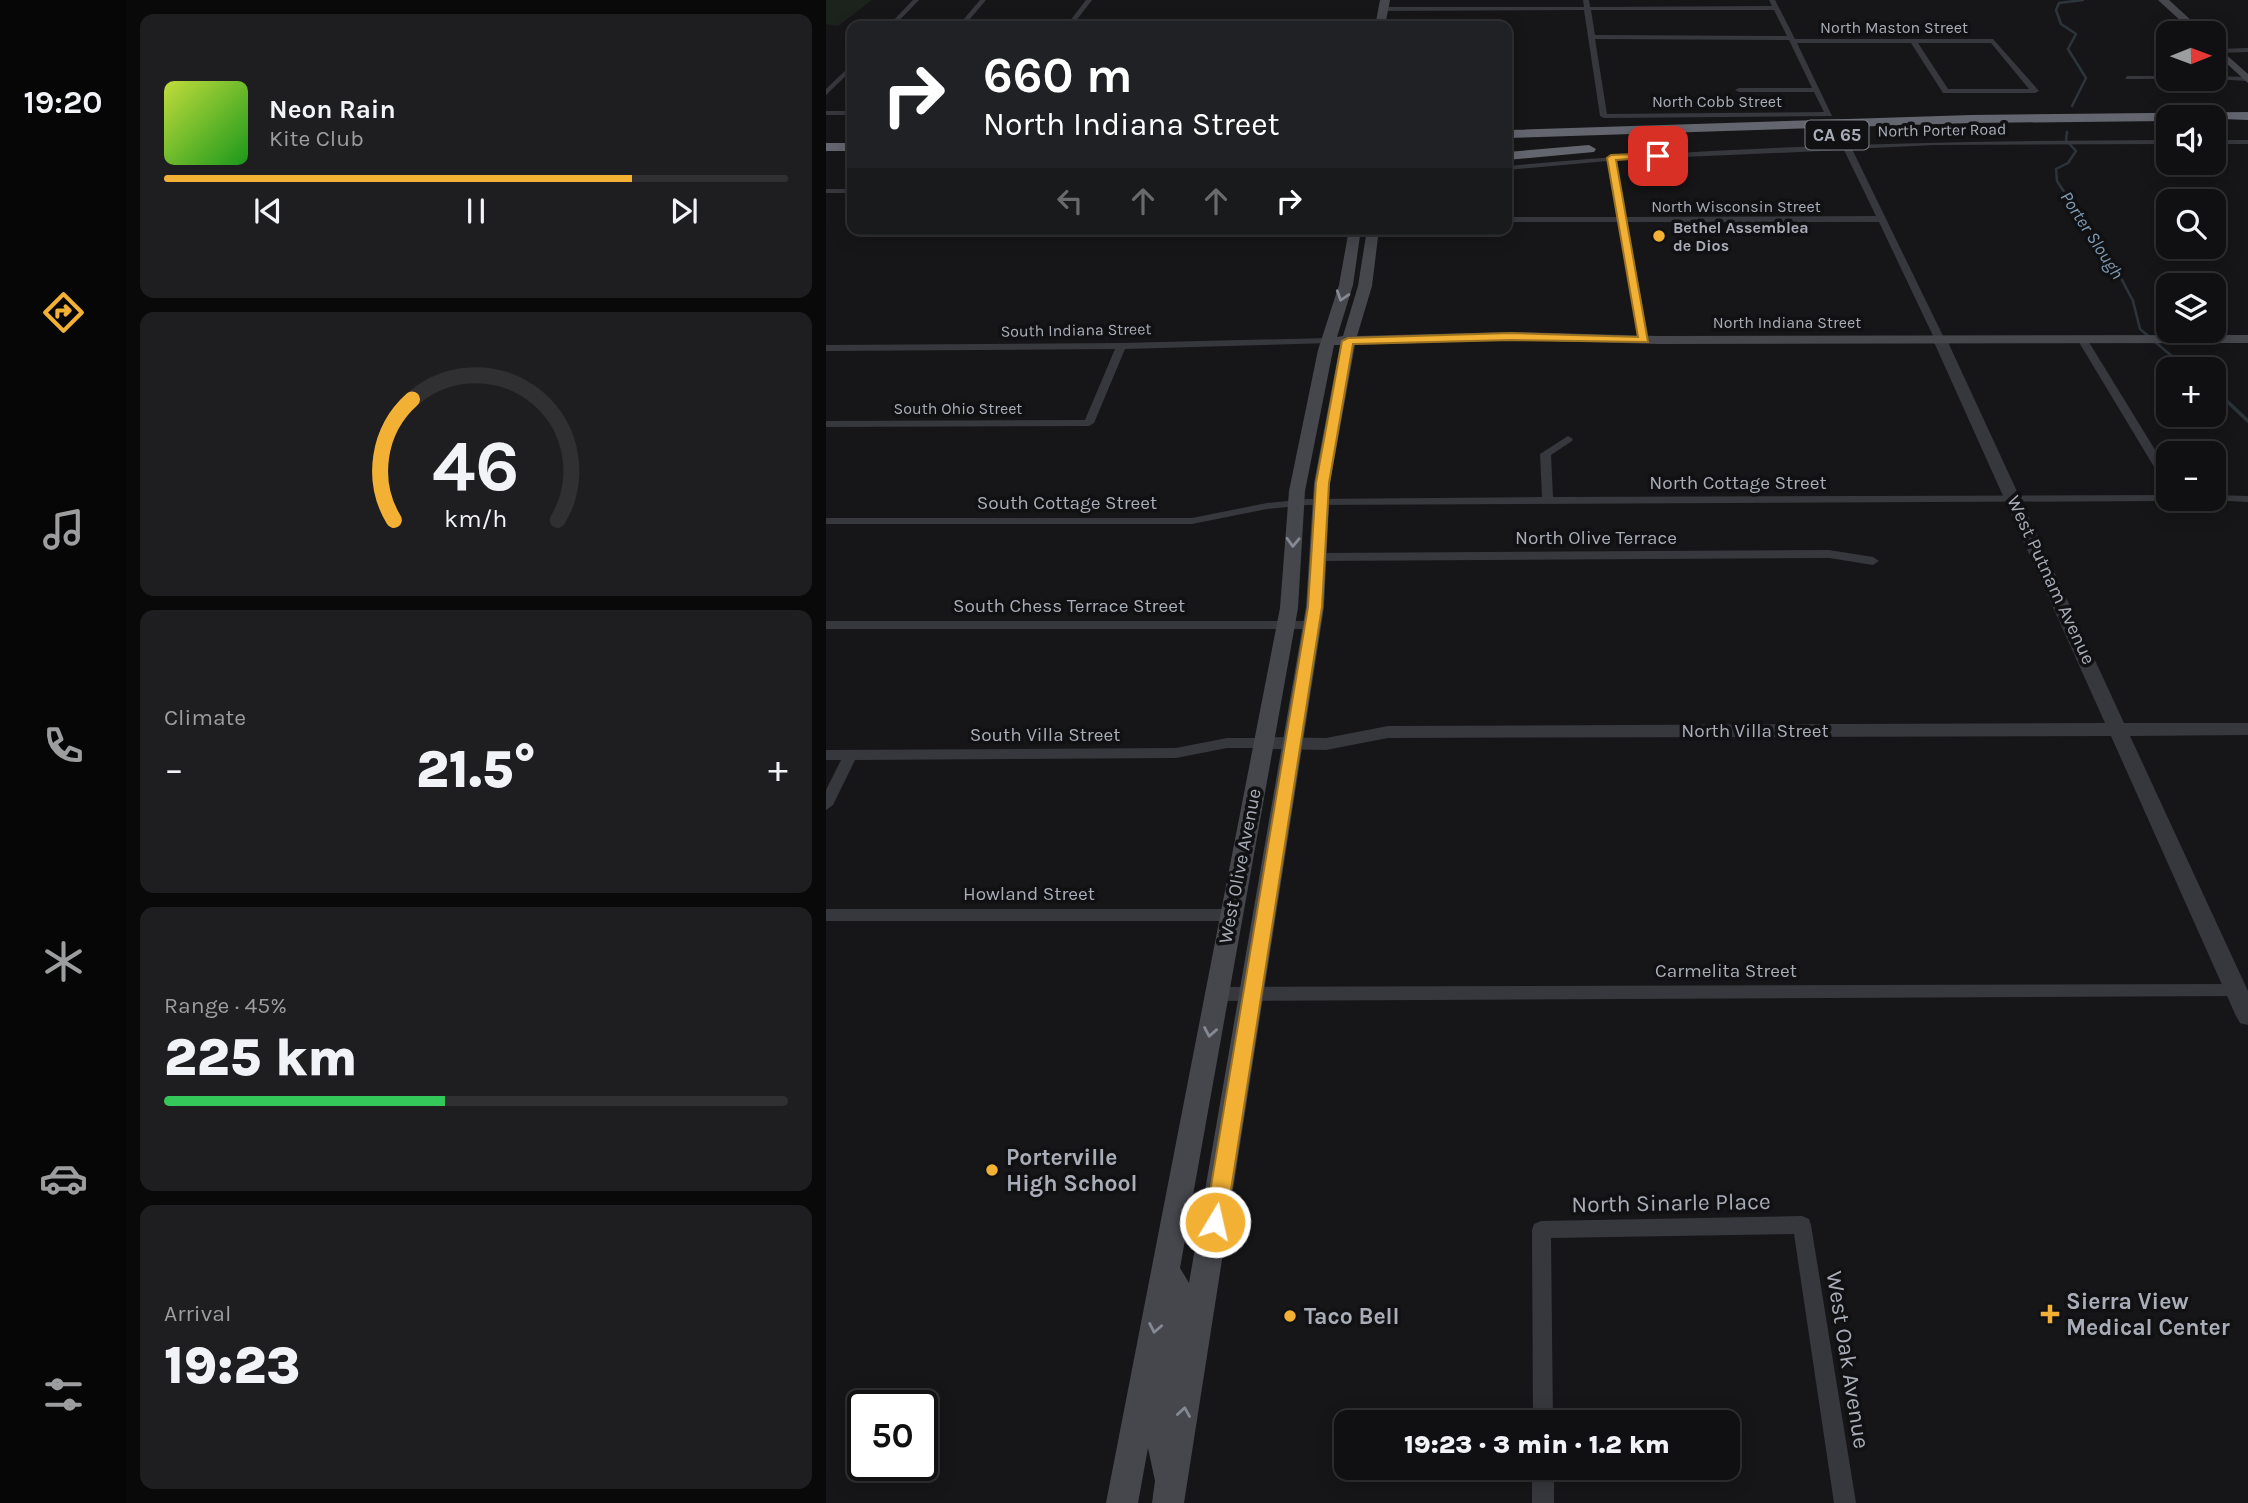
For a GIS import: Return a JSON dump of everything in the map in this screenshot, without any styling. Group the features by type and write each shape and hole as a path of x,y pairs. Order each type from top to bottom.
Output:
{"highway":[{"name":"CA 65","path":"1512,134 1843,123 2248,116"},
{"path":"1512,119 1629,124 1843,123"},
{"path":"2226,127 2248,127"},
{"name":"CA 65","path":"1512,143 2156,128"},
{"path":"1512,156 1856,134"},
{"path":"826,137 847,137"},
{"path":"826,147 847,147"}],"main road":[{"path":"2163,0 2187,21"},
{"path":"2226,59 2247,79"},
{"name":"West Olive Avenue","path":"1122,1503 1286,625 1292,570 1338,341 1354,235"},
{"name":"West Olive Avenue","path":"1338,341 1365,286 1372,235"},
{"name":"North Indiana Street","path":"1338,341 1498,336 1644,340 2247,340"},
{"name":"West Olive Avenue","path":"1170,1494 1312,625 1319,557 1307,502"},
{"path":"1166,1271 1178,1290 1181,1310 1163,1442 1170,1494"}],"street":[{"path":"896,21 916,0"},
{"path":"965,21 983,0"},
{"path":"1073,21 1089,0"},
{"path":"1739,90 1817,90 1772,0"},
{"path":"1384,4 1396,9 1587,4 1776,8"},
{"path":"1587,4 1593,37"},
{"name":"North Maston Street","path":"1593,37 1993,41 2035,91 1946,91 1913,41"},
{"name":"North Cobb Street","path":"1593,37 1604,116 1829,114 1817,90"},
{"path":"2226,49 2248,50"},
{"path":"826,93 847,71"},
{"path":"2127,78 2156,78"},
{"path":"2226,78 2247,79"},
{"path":"826,113 847,113"},
{"name":"North Porter Road","path":"1512,168 1611,158 1935,143 2156,142"},
{"path":"2226,142 2248,142"},
{"name":"West Putnam Avenue","path":"1847,147 2014,500 2248,1016"},
{"path":"1611,158 1644,340"},
{"path":"826,191 847,191"},
{"name":"North Wisconsin Street","path":"1512,220 1881,219"},
{"path":"2082,339 2156,460"},
{"name":"South Indiana Street","path":"826,348 1338,341"},
{"name":"South Ohio Street","path":"826,424 1089,423 1121,346"},
{"path":"1548,501 1545,454 1568,439"},
{"name":"North Cottage Street","path":"1307,502 2156,498"},
{"path":"2226,498 2248,499"},
{"name":"South Cottage Street","path":"826,521 1192,521 1307,502"},
{"name":"North Olive Terrace","path":"1319,557 1829,554 1873,561"},
{"name":"South Chess Terrace Street","path":"826,625 1312,625"},
{"name":"North Villa Street","path":"1263,743 1326,744 1388,732 2248,729"},
{"name":"South Villa Street","path":"826,755 1176,753 1227,743 1263,743"},
{"path":"826,805 850,755"},
{"name":"Howland Street","path":"826,915 1231,915"},
{"name":"Carmelita Street","path":"1216,994 2236,990"},
{"name":"North Sinarle Place","path":"1543,1410 1541,1230 1802,1225"},
{"name":"West Oak Avenue","path":"1802,1225 1845,1503"},
{"path":"1543,1480 1543,1503"}],"shaded area":[{"path":"826,0 872,0 838,26 826,24"}],"waterway":[{"name":"Porter Slough","path":"2072,106 2086,78 2068,49 2076,34 2061,24 2056,10 2059,3 2083,0"},
{"name":"Porter Slough","path":"2067,132 2066,140 2076,151 2068,163 2056,169 2057,181 2121,278 2133,301 2140,329 2173,357"},
{"name":"Porter Slough","path":"2226,400 2248,421"}],"place":[{"name":"Bethel Assemblea de Dios","path":"1659,236"},
{"name":"Porterville High School","path":"992,1170"},
{"name":"Sierra View Medical Center","path":"2050,1314"},
{"name":"Taco Bell","path":"1290,1316"}],"route":[{"path":"1215,1222 1315,607 1319,576 1322,483 1348,341 1511,336 1644,340 1611,158 1658,156"}]}
